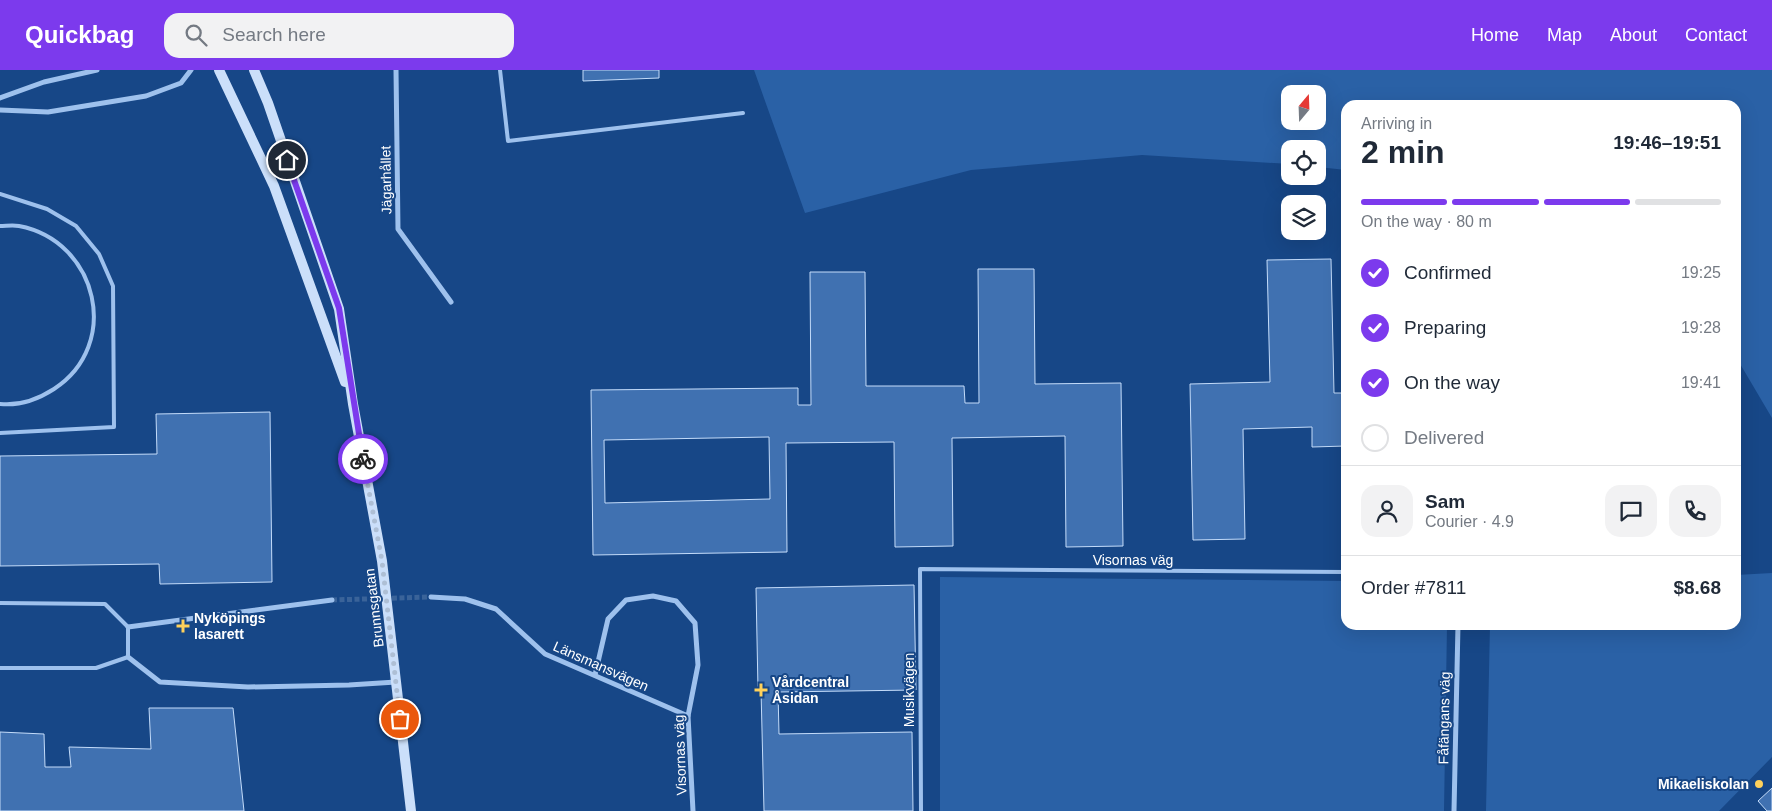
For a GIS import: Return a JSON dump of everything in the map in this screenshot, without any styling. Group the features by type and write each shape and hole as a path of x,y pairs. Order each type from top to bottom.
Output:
{"main road":[{"name":"Brunnsgatan","path":"219,70 274,186 353,404"},
{"name":"Brunnsgatan","path":"254,70 268,103 339,308 353,404 382,561 411,811"}],"street":[{"path":"0,98 44,82 97,70"},
{"path":"0,110 48,112 146,96 182,83 191,70"},
{"name":"Jägarhållet","path":"396,70 398,230 451,302"},
{"name":"Visornas väg","path":"595,675 608,619 626,600 652,596 676,601 695,623 698,665 688,716 694,811"},
{"name":"Länsmansvägen","path":"430,597 465,599 496,610 545,654 688,716"},
{"path":"128,627 332,600"},
{"name":"Fåfängans väg","path":"1454,811 1458,630"},
{"path":"128,657 160,682 248,688 396,682"}],"lane":[{"path":"500,70 508,141 743,113"},
{"path":"0,194 47,209 76,226 99,254 113,286 114,427 0,433"},
{"path":"0,226 19,226 46,235 69,252 86,276 94,303 93,332 83,359 65,382 41,398 14,405 0,404"},
{"name":"Visornas väg","path":"920,569 1341,572"},
{"name":"Musikvägen","path":"920,569 921,811"},
{"path":"0,603 105,604 128,627 128,657 96,668 0,668"}],"shaded area":[{"path":"754,70 1772,70 1772,418 1741,365 1741,100 1341,100 1341,169 1326,168 1326,140 1281,140 1281,163 1142,155 971,170 805,213"},
{"path":"1772,573 1772,757 1719,811 1486,811 1490,630 1741,630 1741,575"},
{"path":"940,577 1341,581 1341,630 1447,630 1444,811 940,811"}],"building":[{"path":"583,70 659,70 659,78 583,81"},
{"path":"1331,259 1334,393 1341,393 1341,446 1312,447 1312,427 1243,429 1245,539 1193,540 1190,384 1270,382 1267,260"},
{"path":"978,269 1034,269 1035,384 1121,383 1123,546 1066,547 1065,436 952,438 953,546 895,547 894,442 786,443 787,552 593,555 591,390 798,388 798,405 811,405 810,272 865,272 866,386 964,386 965,403 979,403","holes":["769,437 770,499 605,503 604,440"]},
{"path":"270,412 272,582 160,584 159,564 0,566 0,456 157,454 156,414"},
{"path":"914,585 916,690 778,692 779,734 912,732 913,811 764,811 761,690 758,690 756,588"},
{"path":"149,708 233,708 244,811 0,811 0,732 44,734 45,767 71,767 69,747 151,749"},
{"path":"1772,788 1772,811 1767,811 1758,801"}],"tunnel":[{"path":"332,600 431,597"}],"way so far":[{"path":"363,459 382,561 400,719"}],"place":[{"name":"Nyköpings lasarett","path":"183,626"},
{"name":"Vårdcentral Åsidan","path":"761,690"},
{"name":"Mikaeliskolan","path":"1759,784"}],"route":[{"path":"287,160 339,308 363,459"}]}
